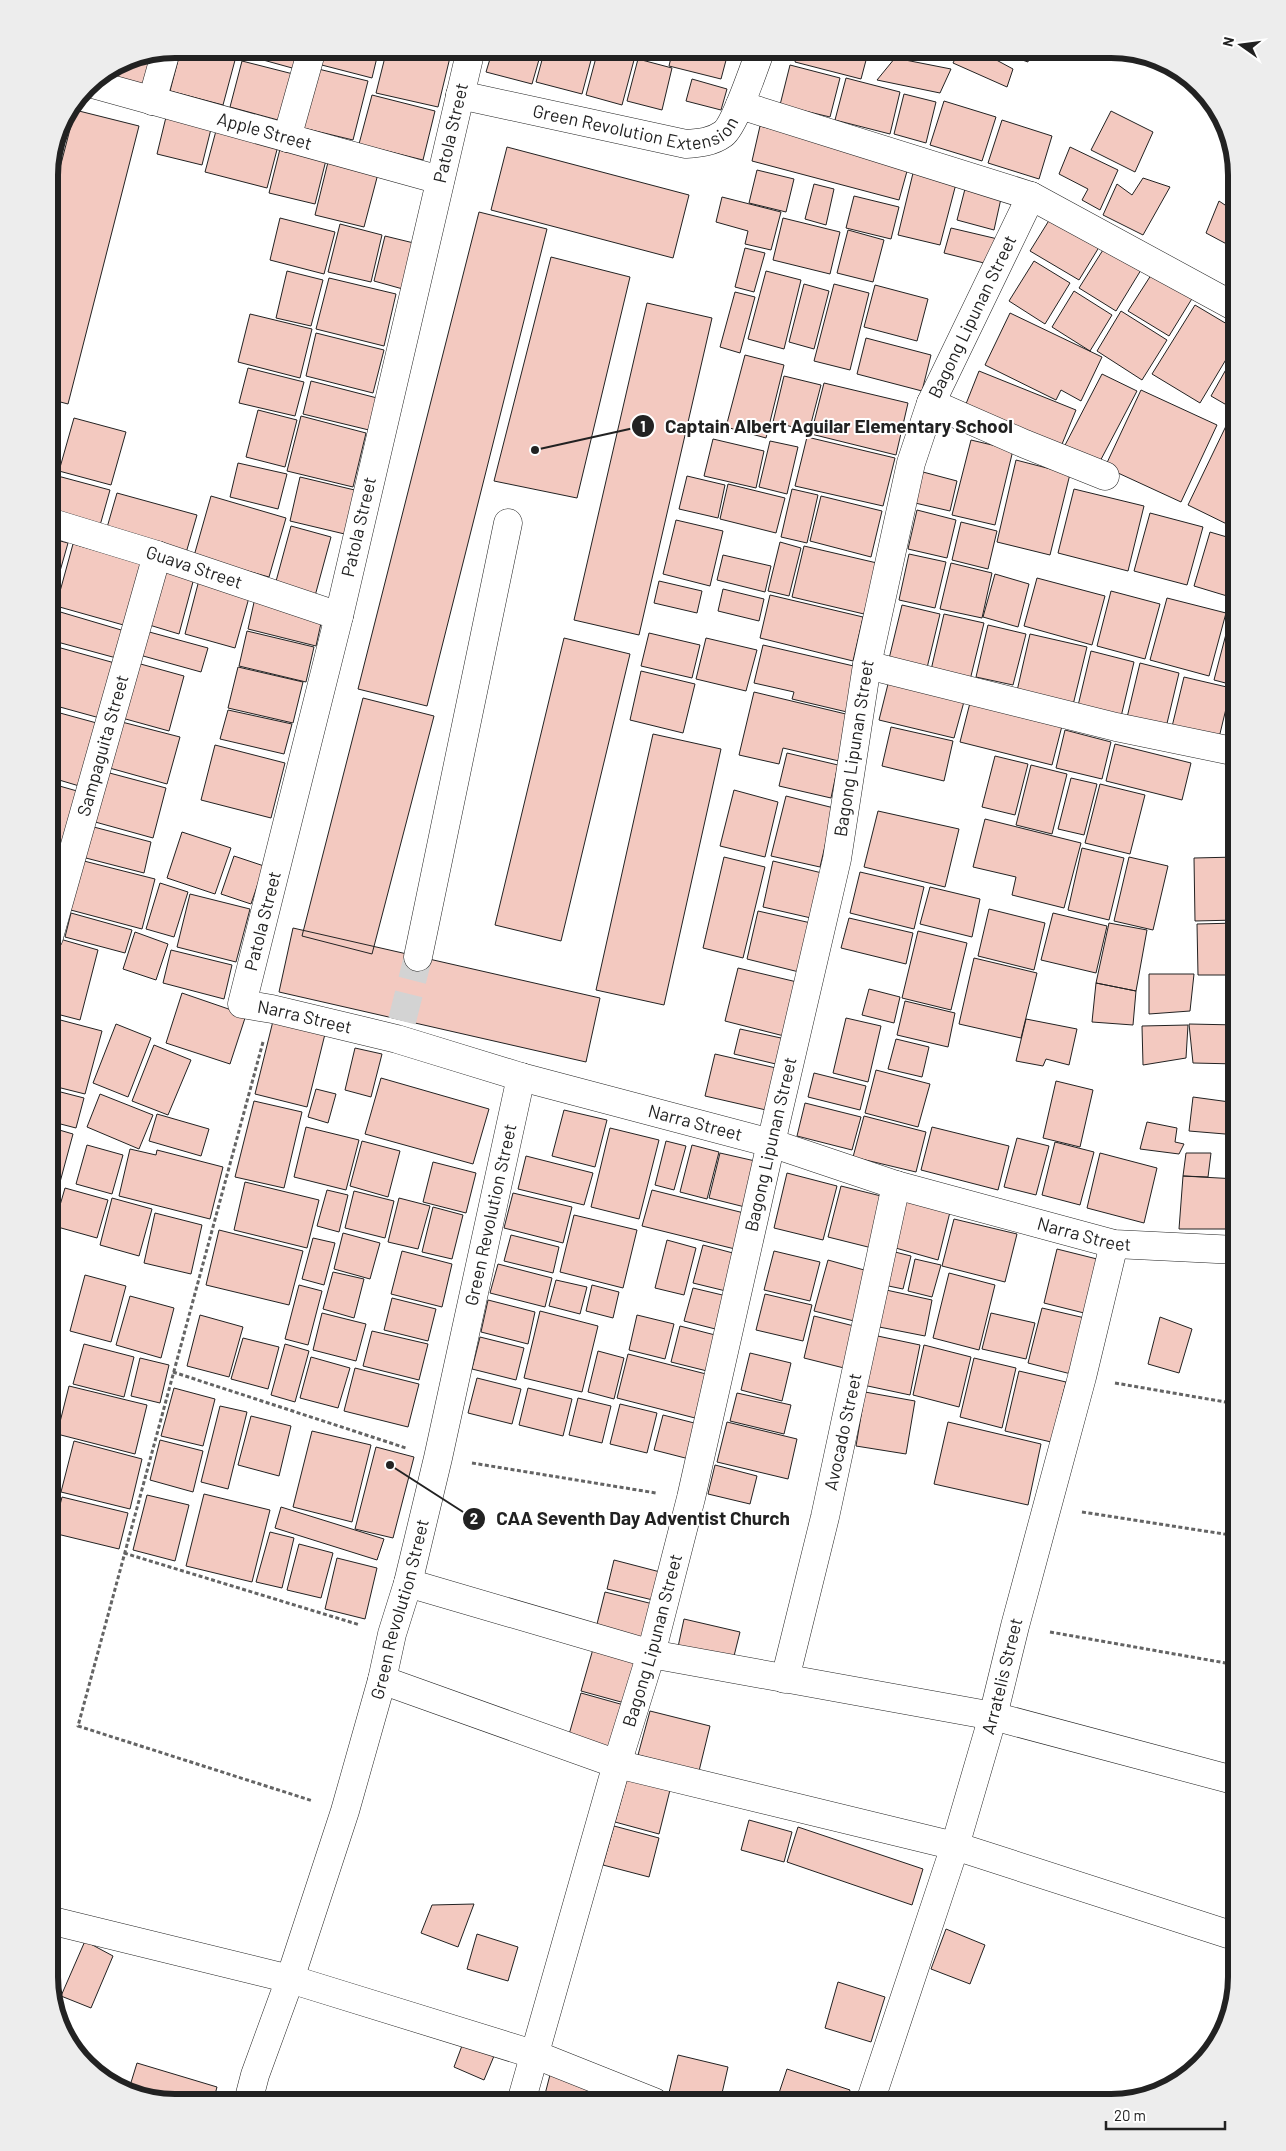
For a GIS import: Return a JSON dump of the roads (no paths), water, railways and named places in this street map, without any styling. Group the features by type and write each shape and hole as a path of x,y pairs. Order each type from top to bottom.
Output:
{"street":[{"path":"287,138 309,58"},
{"name":"Patola Street","path":"242,1004 339,616 469,58"},
{"name":"Green Revolution Extension","path":"460,95 686,144 706,143 725,133 740,105 758,58"},
{"path":"152,100 164,59"},
{"name":"Apple Street","path":"99,86 440,180"},
{"path":"740,105 1032,196 1228,303"},
{"name":"Bagong Lipunan Street","path":"524,2093 536,2056 617,1764 651,1654 691,1498 837,859 867,665 911,463 931,403 1032,196"},
{"path":"931,403 1105,476"},
{"path":"418,957 508,523"},
{"name":"Guava Street","path":"58,525 157,555 339,616"},
{"name":"Sampaguita Street","path":"58,903 157,555"},
{"path":"867,665 1116,727 1228,750"},
{"name":"Narra Street","path":"242,1004 399,1030 521,1077 771,1143 896,1185 1114,1244 1228,1250"},
{"name":"Green Revolution Street","path":"250,2093 345,1811 382,1680 392,1634 408,1583 438,1458 521,1077"},
{"name":"Avocado Street","path":"785,1679 825,1517 896,1185"},
{"name":"Arratelis Street","path":"873,2094 955,1846 993,1716 1015,1626 1082,1377 1114,1244"},
{"path":"408,1583 651,1654 993,1716 1228,1779"},
{"path":"382,1680 617,1764 955,1846 1228,1934"},
{"path":"58,1922 290,1979 536,2056 632,2093"}],"tunnel":[{"path":"402,1021 418,957"}],"place":[{"name":"Captain Albert Aguilar Elementary School","path":"535,450"},
{"name":"CAA Seventh Day Adventist Church","path":"390,1465"}]}
